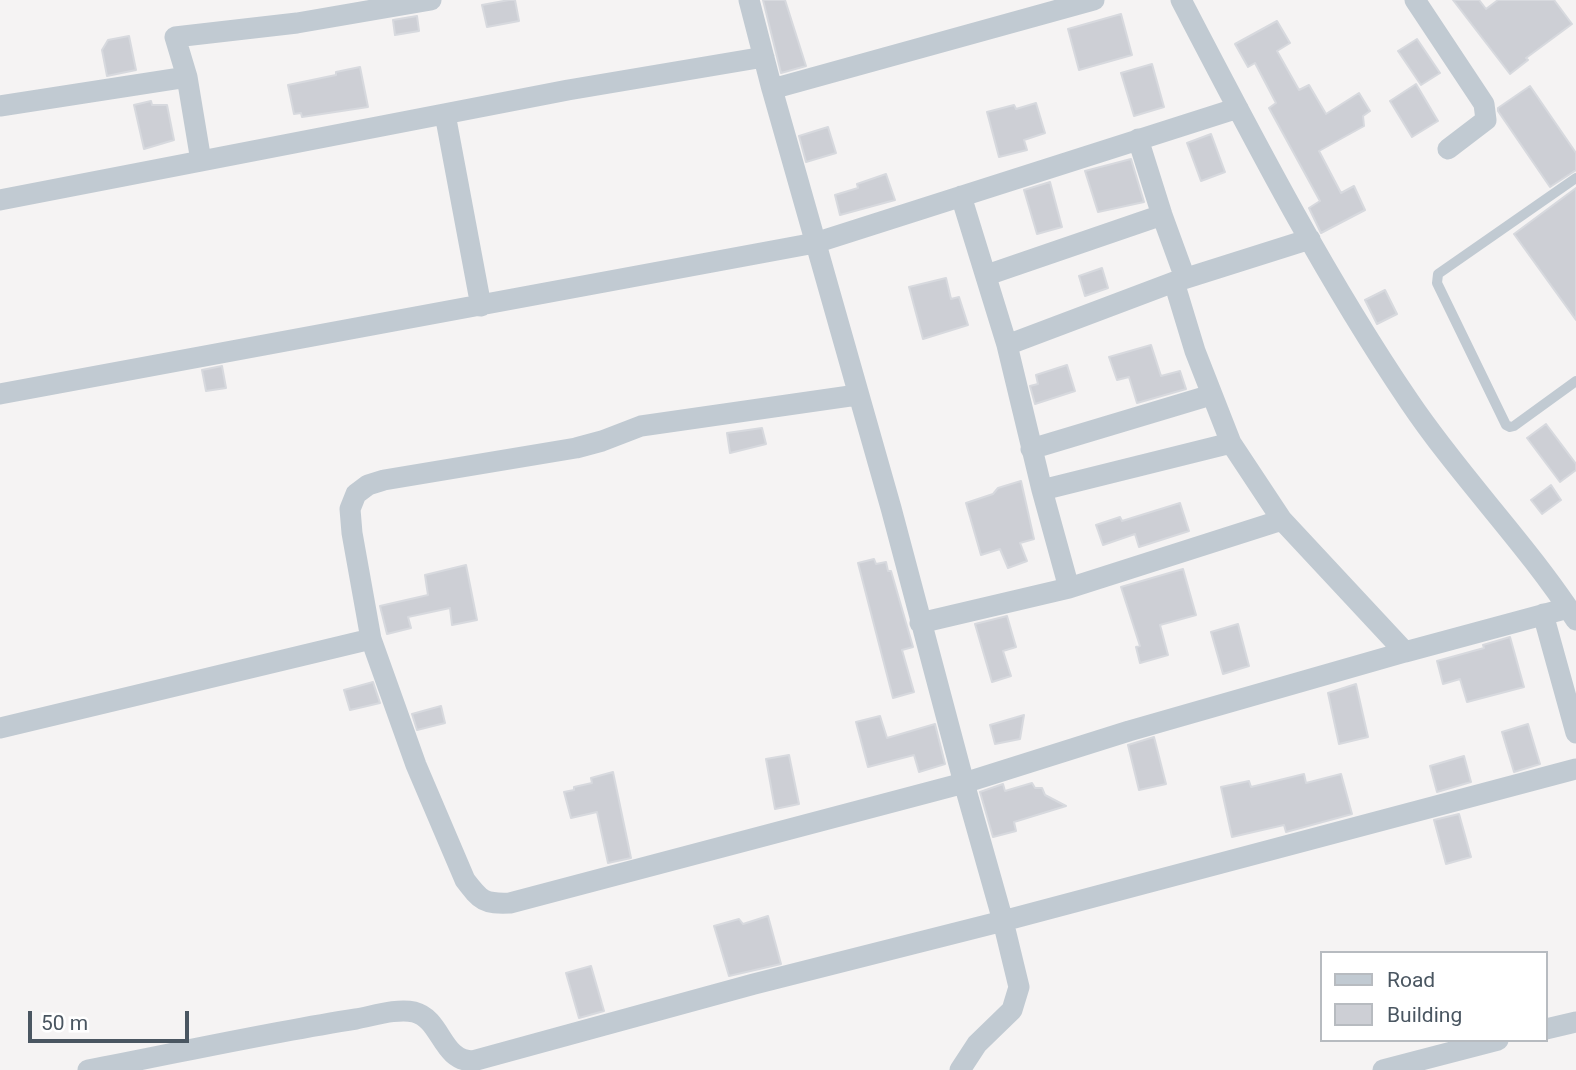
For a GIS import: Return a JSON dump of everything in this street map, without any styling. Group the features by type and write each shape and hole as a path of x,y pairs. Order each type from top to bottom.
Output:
{"street":[{"path":"201,161 187,77 176,37 297,23 431,0"},
{"path":"749,0 857,396 891,508 1019,987 1012,1010 977,1044 960,1070"},
{"path":"772,89 1094,0"},
{"path":"1181,0 1310,239 1375,351 1411,404 1572,614"},
{"path":"1415,0 1487,112 1486,120 1448,149"},
{"path":"0,200 568,90 764,58"},
{"path":"0,106 187,77"},
{"path":"0,394 815,243 1238,108"},
{"path":"445,114 481,306"},
{"path":"1138,139 1162,215 1211,395 1231,443 1282,520 1405,652"},
{"path":"961,196 1007,345 1031,449 1069,588"},
{"path":"987,275 1162,215"},
{"path":"1007,345 1180,280 1310,239"},
{"path":"1031,449 1211,395"},
{"path":"857,396 641,426 602,442 384,480 368,485 356,494 350,509 352,533 371,639 415,765 465,880 477,896 488,904 510,903 964,783 1129,731 1543,614 1572,614"},
{"path":"1042,490 1231,443"},
{"path":"920,623 1069,588 1282,520"},
{"path":"1543,614 1576,733"},
{"path":"0,728 371,639"},
{"path":"88,1070 340,1021 403,1012 415,1013 427,1020 456,1056 465,1061 474,1061 754,984 1576,769"},
{"path":"1548,1028 1576,1021"},
{"path":"1382,1070 1490,1042"}],"lane":[{"path":"1576,178 1438,274 1437,283 1506,425 1514,426 1576,381"}],"building":[{"path":"515,0 519,21 487,27 482,5"},
{"path":"763,0 785,0 806,66 781,73"},
{"path":"1453,0 1479,0 1486,9 1498,0 1554,0 1572,24 1526,58 1528,60 1510,74"},
{"path":"1121,14 1132,55 1079,70 1068,29"},
{"path":"417,16 419,31 395,35 393,20"},
{"path":"1277,21 1290,43 1277,51 1299,90 1309,85 1326,114 1359,93 1370,111 1363,116 1364,126 1319,151 1341,193 1354,186 1365,210 1321,233 1309,208 1320,201 1269,108 1276,103 1255,63 1248,67 1235,44"},
{"path":"129,36 136,70 107,76 102,50 108,40"},
{"path":"1417,39 1440,73 1421,85 1398,51"},
{"path":"1152,64 1164,107 1134,116 1121,73"},
{"path":"360,67 368,107 302,117 301,113 294,114 288,85"},
{"path":"1416,84 1438,121 1412,137 1390,101"},
{"path":"1530,86 1576,153 1576,170 1550,187 1498,111 1498,108"},
{"path":"151,101 152,105 167,105 174,140 144,149 134,105"},
{"path":"1036,103 1045,133 1024,140 1027,150 999,157 987,112 1014,105 1016,109"},
{"path":"828,127 836,153 806,162 799,136"},
{"path":"1211,134 1225,172 1201,181 1187,143"},
{"path":"1131,159 1144,202 1098,212 1085,171"},
{"path":"886,174 895,200 840,215 835,195 858,188 857,184"},
{"path":"1050,182 1062,227 1037,234 1024,190"},
{"path":"1576,188 1576,320 1514,234"},
{"path":"1102,268 1108,288 1085,296 1079,276"},
{"path":"946,278 951,299 959,297 968,325 923,339 909,287"},
{"path":"1385,290 1397,314 1377,324 1365,300"},
{"path":"1151,345 1161,376 1180,371 1186,389 1137,403 1129,377 1117,380 1109,357"},
{"path":"1067,365 1075,391 1035,404 1030,386 1038,384 1036,375"},
{"path":"222,366 226,388 206,391 202,370"},
{"path":"1546,424 1576,464 1576,470 1560,482 1527,438"},
{"path":"762,428 766,444 730,453 727,433"},
{"path":"1021,481 1034,539 1020,543 1027,561 1008,568 1000,549 981,555 966,503"},
{"path":"1551,485 1561,500 1542,514 1531,500"},
{"path":"1180,503 1189,531 1139,547 1135,534 1103,545 1096,525 1120,517 1122,521"},
{"path":"874,559 876,564 886,562 888,571 891,571 913,647 902,650 914,692 893,698 858,563"},
{"path":"466,565 477,620 452,625 450,608 408,617 411,628 387,634 380,606 428,595 425,575"},
{"path":"1183,569 1196,615 1160,625 1168,655 1140,663 1136,647 1140,646 1121,587"},
{"path":"1007,616 1016,647 1003,651 1011,676 992,682 975,624"},
{"path":"1238,624 1249,666 1223,674 1211,632"},
{"path":"1510,637 1524,687 1467,702 1460,679 1443,684 1437,661 1484,648 1483,645"},
{"path":"373,682 380,703 350,710 344,690"},
{"path":"1356,684 1368,737 1339,744 1328,693"},
{"path":"441,706 445,723 417,730 412,714"},
{"path":"1024,715 1020,739 995,744 990,725"},
{"path":"880,716 887,738 935,724 945,764 919,772 914,755 868,767 856,722"},
{"path":"1528,724 1540,764 1514,772 1502,732"},
{"path":"1154,737 1166,784 1139,790 1128,745"},
{"path":"789,755 799,804 775,809 766,759"},
{"path":"1464,756 1471,782 1437,792 1430,766"},
{"path":"613,772 631,858 608,863 597,812 571,818 564,792 592,783 591,778"},
{"path":"1304,774 1306,783 1341,774 1352,814 1286,832 1284,825 1232,837 1221,787 1249,781 1251,787"},
{"path":"1032,783 1035,788 1042,788 1045,795 1066,806 1014,822 1016,831 993,837 980,792 1003,784 1005,791"},
{"path":"1459,814 1471,857 1446,864 1434,820"},
{"path":"768,916 781,964 729,976 714,926 739,919 743,924"},
{"path":"591,966 604,1011 579,1018 566,973"}]}
